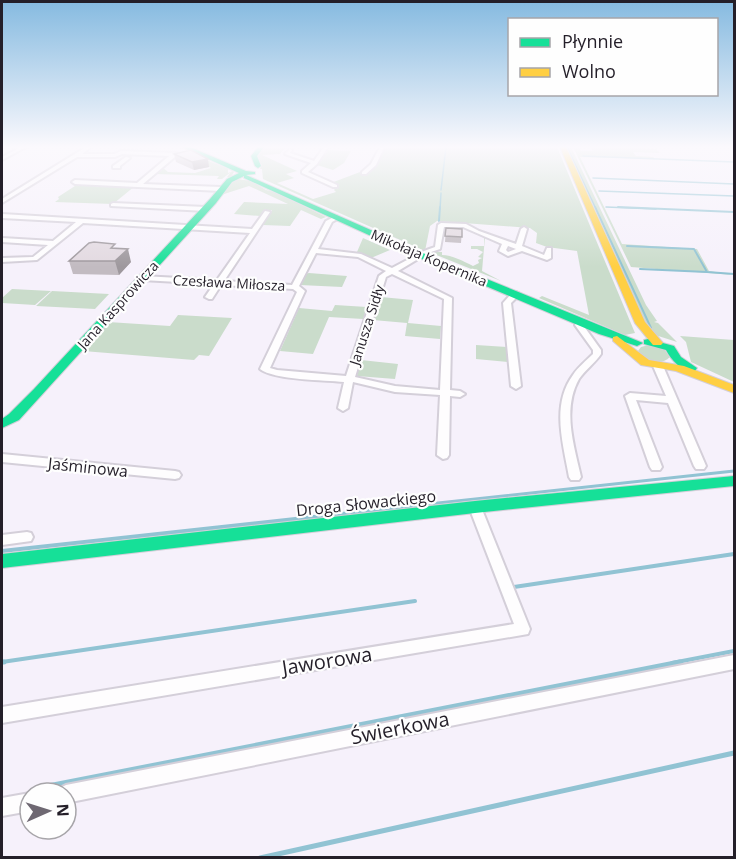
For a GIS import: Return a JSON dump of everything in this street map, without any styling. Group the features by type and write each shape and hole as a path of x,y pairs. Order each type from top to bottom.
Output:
{"street":[{"path":"2,200 23,187"},
{"name":"Jana Kasprowicza","path":"2,424 23,408 189,227 229,187"},
{"name":"Mikołaja Kopernika","path":"268,187 420,255 603,332 637,344 657,343 672,350 668,363"},
{"path":"580,187 640,323 657,343"},
{"path":"113,205 206,209"},
{"path":"209,297 267,212"},
{"path":"2,216 254,231"},
{"path":"295,287 329,221 336,218"},
{"path":"2,260 32,260 81,221"},
{"name":"Janusza Sidły","path":"343,408 349,380 383,276 420,255 438,248 440,227 443,224 467,226 507,243 503,246 502,251 508,254 519,248"},
{"path":"524,229 519,248 547,258 549,249"},
{"path":"2,240 54,243"},
{"path":"314,251 356,254 443,293 448,298 443,455"},
{"name":"Czesława Miłosza","path":"142,278 295,287 301,291 265,369 276,373 349,380"},
{"path":"516,294 507,303 516,386"},
{"path":"575,477 565,423 565,404 571,386 597,354 595,345 579,325 581,322"},
{"path":"637,344 640,323"},
{"name":"Mikołaja Kopernika","path":"637,344 637,359 668,363 735,389"},
{"path":"668,363 673,400 688,425 700,466"},
{"path":"349,380 395,389 460,394"},
{"path":"656,467 630,396 673,400"},
{"name":"Jaśminowa","path":"2,458 175,475"},
{"name":"Droga Słowackiego","path":"2,561 475,507 735,481"},
{"name":"Jaworowa","path":"2,715 523,629 475,507"},
{"path":"2,540 27,537"},
{"name":"Świerkowa","path":"78,793 735,662"},
{"path":"2,807 18,804"}],"green space":[{"path":"73,187 134,187 113,204 55,202 59,199 58,197"},
{"path":"227,187 246,187 221,195"},
{"path":"251,187 261,187 275,192 326,217 321,219 301,210 290,226 263,225 272,210 264,210 260,216 234,214 244,202 288,204"},
{"path":"281,187 313,199 336,192 334,190 336,187 574,187 635,333 625,335 539,298 542,296 589,315 577,251 547,247 536,243 537,233 530,228 437,221 430,226 425,251"},
{"path":"583,187 590,187 646,305 657,321 654,322 658,323 677,342 652,334 640,315"},
{"path":"592,187 595,187 622,244 697,249 709,271 734,275 631,267"},
{"path":"477,233 485,237 482,271 501,281 429,252 442,252 442,255 454,257 473,266 479,263 478,260 482,258 478,257 483,252 471,249 471,246 484,246 484,237"},
{"path":"363,238 390,250 371,258 357,252"},
{"path":"305,274 347,276 342,287 300,285"},
{"path":"12,289 51,291 35,305 2,303 2,298"},
{"path":"52,291 109,294 95,309 36,306"},
{"path":"381,297 413,300 408,323 441,326 440,339 405,336 407,323 373,320"},
{"path":"335,305 367,307 363,319 329,317 313,354 280,351 299,308 332,311"},
{"path":"178,315 232,318 209,356 199,355 194,360 83,351 108,322 170,326"},
{"path":"680,336 734,340 734,382 691,362 686,342"},
{"path":"476,345 507,347 508,362 476,359"},
{"path":"649,345 664,349 670,357 658,362 645,357 638,351 641,347"},
{"path":"361,360 398,364 395,379 357,376"}],"building":[{"path":"446,228 462,229 462,237 445,236"},
{"path":"89,243 115,244 111,248 128,249 115,261 69,261"}],"waterway":[{"path":"586,187 596,209"},
{"path":"599,191 734,196"},
{"path":"440,209 441,193"},
{"path":"439,221 440,207"},
{"path":"595,207 651,328"},
{"path":"606,207 656,209"},
{"path":"618,207 734,212"},
{"path":"627,246 694,249 707,272"},
{"path":"640,269 707,272"},
{"path":"707,272 734,274"},
{"path":"401,507 734,471"},
{"path":"2,551 414,506"},
{"path":"514,587 734,554"},
{"path":"4,662 2,662 415,601"},
{"path":"672,663 734,651"},
{"path":"74,781 680,662"},
{"path":"260,858 734,753"}],"traffic: fast":[{"path":"2,424 14,417 38,392 224,187"},
{"path":"269,187 420,255 603,332 637,343"},
{"path":"648,342 670,348 677,359 691,368"},
{"path":"2,561 475,507 734,481"}],"traffic: slow":[{"path":"581,187 640,323 657,343"},
{"path":"617,339 645,362 680,368 734,389"}]}
